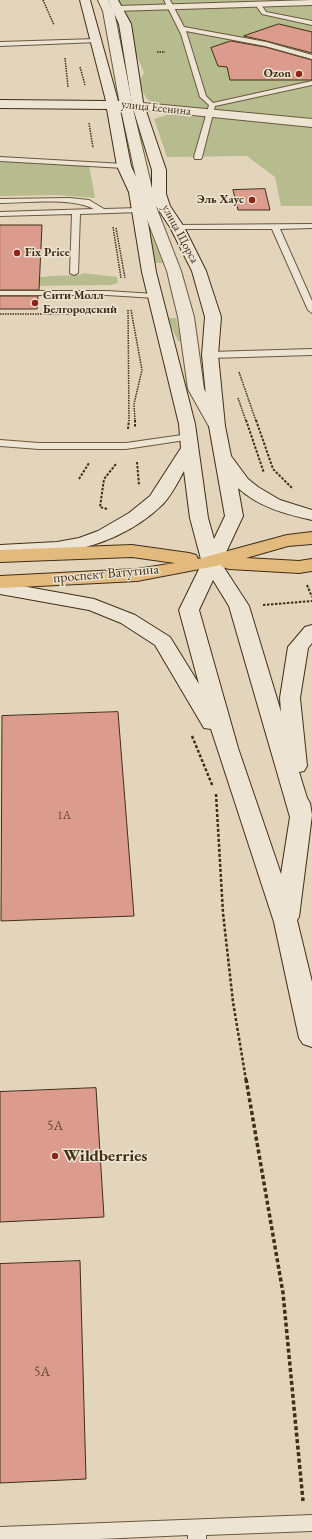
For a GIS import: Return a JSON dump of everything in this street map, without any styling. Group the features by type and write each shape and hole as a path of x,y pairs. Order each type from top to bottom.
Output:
{"main road":[{"name":"улица Щорса","path":"85,0 112,104 124,166 136,192 149,272 189,436 199,518 211,562"},
{"name":"улица Щорса","path":"94,0 102,31 114,43"},
{"name":"улица Щорса","path":"103,0 108,11 125,90 151,142 159,170 159,194 199,271 212,317 210,355 217,426 220,449 234,516 211,562"},
{"path":"115,4 258,4 312,2"},
{"name":"улица Щорса","path":"115,4 125,24 132,105 150,209 174,271 186,317 196,390 189,436"},
{"name":"улица Есенина","path":"0,104 112,104 211,109 312,123"},
{"name":"улица Щорса","path":"196,390 217,426"},
{"path":"0,551 57,548 83,542 105,535 135,517 157,500 189,436"},
{"path":"220,449 234,475 253,494 288,509 312,515"},
{"name":"проспект Ватутина","path":"0,582 136,574 211,562 287,541 312,538"},
{"name":"проспект Ватутина","path":"0,556 132,551 211,562 299,567 312,565"},
{"path":"211,562 189,610 226,748 286,922 312,1038"},
{"path":"211,562 239,606 301,817"},
{"path":"0,588 94,605 128,619 163,641 226,748"},
{"path":"286,922 301,817 290,698 298,647 312,631"}],"lane":[{"path":"170,3 181,28 203,97 211,109 198,157"},
{"path":"258,4 264,13 312,23"},
{"path":"181,28 266,44 312,57"},
{"path":"0,44 96,41"},
{"path":"211,109 312,82"},
{"path":"0,159 124,166"},
{"path":"0,201 69,200 86,202 109,211"},
{"path":"0,214 140,210"},
{"path":"74,273 76,212"},
{"path":"177,227 276,228 312,226"},
{"path":"276,228 312,310"},
{"path":"0,294 106,293 155,296"},
{"path":"0,294 73,295"},
{"path":"210,355 312,352"},
{"path":"0,444 40,446 126,446 189,436"},
{"path":"0,1535 197,1533 309,1523"}],"path":[{"path":"43,0 54,27 77,50 83,81 94,104"},
{"path":"157,52 165,52"},
{"path":"109,211 142,370 134,404 139,486"},
{"path":"126,295 128,306 130,419 126,446"},
{"path":"0,314 68,314 99,311"},
{"path":"79,479 91,459"},
{"path":"192,735 216,794 223,913 233,1002 283,1293 309,1523"}],"green space":[{"path":"116,0 311,0 132,7 121,6"},
{"path":"312,3 312,119 168,105 151,102 146,97 139,81 144,73 132,44 125,12 133,10"},
{"path":"184,113 312,125 312,206 281,206 275,177 247,156 167,157 154,119 167,115"},
{"path":"6,161 89,165 95,198 56,195 0,196 0,162"},
{"path":"147,234 151,234 163,263 154,263"},
{"path":"83,273 117,277 118,283 111,285 18,286 0,277 46,277 80,275"},
{"path":"167,318 176,318 181,341 178,341"}],"building":[{"path":"279,24 312,32 312,53 244,36"},
{"path":"231,41 265,47 312,60 312,80 230,80 227,67 218,66 211,48"},
{"name":"Эль Хаус","path":"265,189 270,210 238,210 233,190"},
{"path":"0,225 42,225 39,290 0,290"},
{"path":"0,296 38,296 37,309 0,309"},
{"path":"118,712 134,916 1,921 2,716"},
{"path":"96,1088 104,1217 0,1222 0,1092"},
{"path":"80,1261 86,1479 0,1483 0,1264"}],"place":[{"name":"Ozon","path":"299,74"},
{"name":"Эль Хаус","path":"252,200"},
{"name":"Fix Price","path":"17,253"},
{"name":"Сити Молл Белгородский","path":"35,303"},
{"name":"Wildberries","path":"55,1156"}]}
